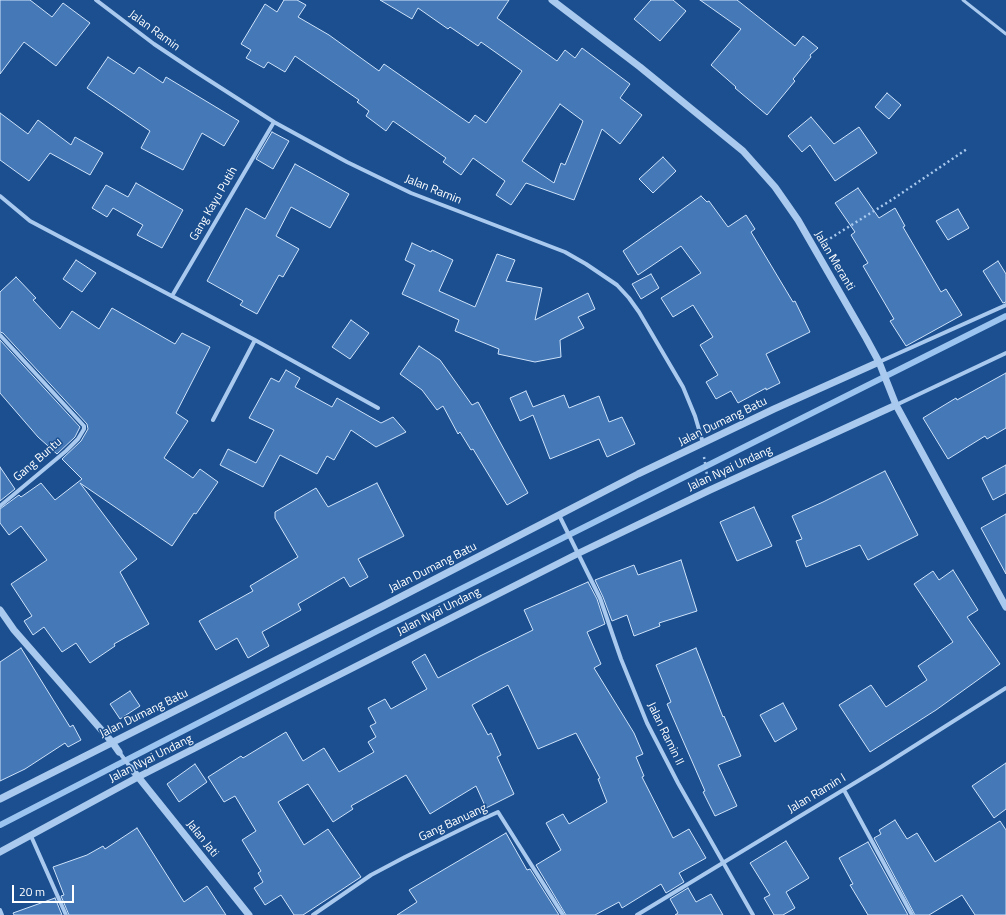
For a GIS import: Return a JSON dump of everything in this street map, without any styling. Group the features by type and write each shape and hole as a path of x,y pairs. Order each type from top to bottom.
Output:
{"street":[{"name":"Jalan Ramin","path":"96,0 154,44 274,122 379,179 411,193 565,252 617,285 639,312 683,387 695,416 703,443"},
{"name":"Jalan Meranti","path":"552,0 744,151 761,170 786,203 849,307 879,362 896,405 1006,607"},
{"name":"Gang Kayu Putih","path":"172,296 274,122"},
{"path":"0,196 30,221 255,340 378,408"},
{"path":"879,362 1006,305"},
{"name":"Gang Buntu","path":"0,335 84,426 84,429 78,439 66,451 0,506"},
{"path":"213,420 255,340"},
{"path":"896,405 1006,353"},
{"name":"Jalan Dumang Batu","path":"0,799 376,610 638,474 774,409 879,362"},
{"name":"Jalan Nyai Undang","path":"0,852 138,777 579,553 710,490 896,405"},
{"name":"Jalan Ramin II","path":"559,515 600,598 620,659 647,723 678,783 752,915"},
{"path":"0,610 14,630 112,742 131,768"},
{"name":"Jalan Ramin I","path":"637,915 844,790 1006,688"},
{"name":"Jalan Jati","path":"131,768 250,915"},
{"path":"844,790 912,915"},
{"name":"Gang Banuang","path":"313,915 371,875 478,820 498,812 563,915"},
{"path":"31,836 66,915"},
{"path":"0,910 2,915"}],"lane":[{"path":"963,0 1006,34"}],"path":[{"path":"814,248 967,149"},
{"path":"704,458 708,477"}],"building":[{"path":"0,0 30,0 52,17 63,3 90,23 56,66 24,42 0,74"},
{"path":"284,0 297,0 306,5 298,17 329,35 379,71 384,64 469,123 475,115 486,123 522,71 481,42 478,46 450,27 448,29 418,8 412,19 380,0 509,0 497,18 557,61 565,50 575,58 582,48 630,84 620,98 642,115 620,144 602,129 574,200 526,183 511,205 496,195 505,181 473,158 461,175 443,162 446,158 393,121 386,131 366,116 369,111 357,102 359,100 295,56 285,72 268,62 264,68 246,58 251,50 241,44 265,4 277,12","holes":["560,104 583,121 565,165 561,163 554,183 522,161"]},
{"path":"651,0 673,0 686,11 660,41 634,19"},
{"path":"700,0 737,0 795,46 803,36 818,48 810,55 811,57 793,79 795,81 767,115 711,65 741,29"},
{"path":"108,57 134,74 139,67 163,83 166,77 239,121 224,146 202,133 183,170 141,148 150,131 87,88"},
{"path":"887,93 901,105 889,119 875,107"},
{"path":"0,113 28,134 38,120 71,145 75,137 103,153 90,175 50,153 29,181 0,160"},
{"path":"811,117 834,144 859,127 877,153 835,181 810,145 802,152 788,136"},
{"path":"272,132 289,141 273,169 256,159"},
{"path":"663,157 676,171 653,193 639,179"},
{"path":"295,164 349,194 330,228 291,207 276,236 299,249 283,277 279,275 257,314 240,305 243,301 207,281 246,208 265,219"},
{"path":"136,183 183,210 162,248 137,235 143,225 113,208 107,217 92,208 106,185 128,197"},
{"path":"858,188 879,218 895,208 905,226 903,227 941,292 946,289 962,315 906,346 890,321 894,319 863,266 868,263 851,235 855,232 835,203"},
{"path":"701,196 707,202 709,201 728,227 746,215 755,229 751,232 793,302 795,301 810,332 766,354 780,383 766,390 766,388 738,403 731,391 716,399 706,382 718,375 700,345 713,337 693,305 673,317 661,298 701,273 681,246 638,275 623,251"},
{"path":"958,209 969,228 948,240 936,221"},
{"path":"412,243 453,260 439,291 475,307 497,254 515,260 506,281 542,288 535,320 588,293 595,309 578,317 584,328 560,340 561,357 535,362 498,354 499,349 455,331 459,320 402,294 415,265 405,260"},
{"path":"76,260 96,273 82,292 63,279"},
{"path":"998,261 1006,274 1006,302 1003,303 983,271"},
{"path":"651,274 659,288 641,299 632,284"},
{"path":"16,277 36,298 33,300 60,329 72,311 99,329 112,308 175,344 182,333 210,347 176,413 188,421 164,458 193,478 200,469 218,482 196,514 194,513 172,546 80,483 137,559 120,572 149,624 114,644 115,646 90,663 76,643 62,652 44,627 33,635 24,621 32,616 11,584 47,560 21,526 9,535 0,523 0,509 19,495 21,497 41,483 55,500 82,479 62,459 81,441 88,429 87,424 3,333 0,332 0,292"},
{"path":"351,320 369,333 350,359 332,347"},
{"path":"0,340 80,427 75,437 57,454 38,437 0,393"},
{"path":"419,346 440,360 472,405 478,402 528,493 507,505 473,449 471,450 460,432 458,434 443,406 437,410 422,390 400,374"},
{"path":"286,370 300,378 295,387 332,407 337,398 381,423 393,417 406,432 376,447 351,430 334,460 327,456 317,474 280,455 263,487 220,465 228,449 256,463 274,430 249,418 271,378 279,382"},
{"path":"1006,373 1006,428 987,439 985,436 948,459 923,418 956,398 957,400"},
{"path":"526,391 533,407 564,395 569,408 599,396 609,422 622,417 635,444 607,457 599,439 550,459 533,415 520,421 510,398"},
{"path":"1006,465 1006,493 993,500 982,478"},
{"path":"0,467 15,489 0,501"},
{"path":"885,471 918,535 868,560 860,545 806,567 796,541 802,539 792,516"},
{"path":"377,483 404,536 358,559 368,577 350,587 344,577 298,604 301,610 262,632 269,646 248,658 237,638 216,650 199,621 253,591 250,586 298,557 275,518 275,512 316,488 328,507"},
{"path":"754,507 772,546 737,561 720,522"},
{"path":"1006,514 1006,574 981,528"},
{"path":"681,560 697,611 659,623 660,626 634,636 627,615 612,621 595,580 634,565 638,575"},
{"path":"953,570 978,610 967,617 1000,664 936,710 870,752 839,705 871,685 886,707 927,680 918,666 953,642 914,584 933,571 939,580"},
{"path":"588,582 597,599 605,624 587,632 601,664 594,668 634,733 643,754 636,757 644,776 642,777 673,838 689,829 706,858 679,873 684,882 666,893 661,884 622,908 619,902 595,915 566,915 536,865 561,850 546,823 563,814 569,824 607,802 598,779 600,778 576,733 538,749 508,685 472,705 488,735 491,733 501,755 497,757 514,794 486,808 476,786 430,814 406,775 351,806 353,809 333,822 308,784 278,802 304,845 328,829 361,877 303,915 294,915 281,895 265,905 254,888 263,882 258,873 261,871 242,840 256,831 235,796 224,802 208,777 241,756 243,758 286,732 303,761 324,748 339,772 374,752 368,742 376,737 370,726 376,723 368,708 385,699 391,709 427,689 412,662 425,654 438,678 533,630 524,610"},
{"path":"21,648 70,727 73,725 81,740 68,747 65,743 25,769 0,781 0,662"},
{"path":"696,648 723,717 724,716 741,756 718,765 737,806 715,816 703,792 705,791 667,704 671,702 656,665"},
{"path":"130,691 140,706 120,719 110,704"},
{"path":"783,703 797,729 775,742 760,715"},
{"path":"1006,763 1006,809 994,818 972,786"},
{"path":"195,764 207,782 179,802 167,784"},
{"path":"895,820 907,839 917,833 935,862 1000,821 1006,830 1006,915 975,915 962,895 929,915 915,915 874,838 881,834 879,830"},
{"path":"137,828 184,902 207,886 226,915 69,915 61,896 64,895 53,867 87,855 103,846 105,849"},
{"path":"506,833 527,870 530,869 559,915 397,915 417,902 409,890"},
{"path":"786,841 809,878 786,892 795,908 783,915 774,915 764,898 770,895 750,863"},
{"path":"868,842 908,915 868,915 850,885 853,884 839,858"},
{"path":"688,888 696,902 711,894 723,915 675,915 678,913 670,899"},
{"path":"55,898 62,915 14,915 13,913"}],"waterway":[{"path":"0,825 377,631 1006,316"}]}
